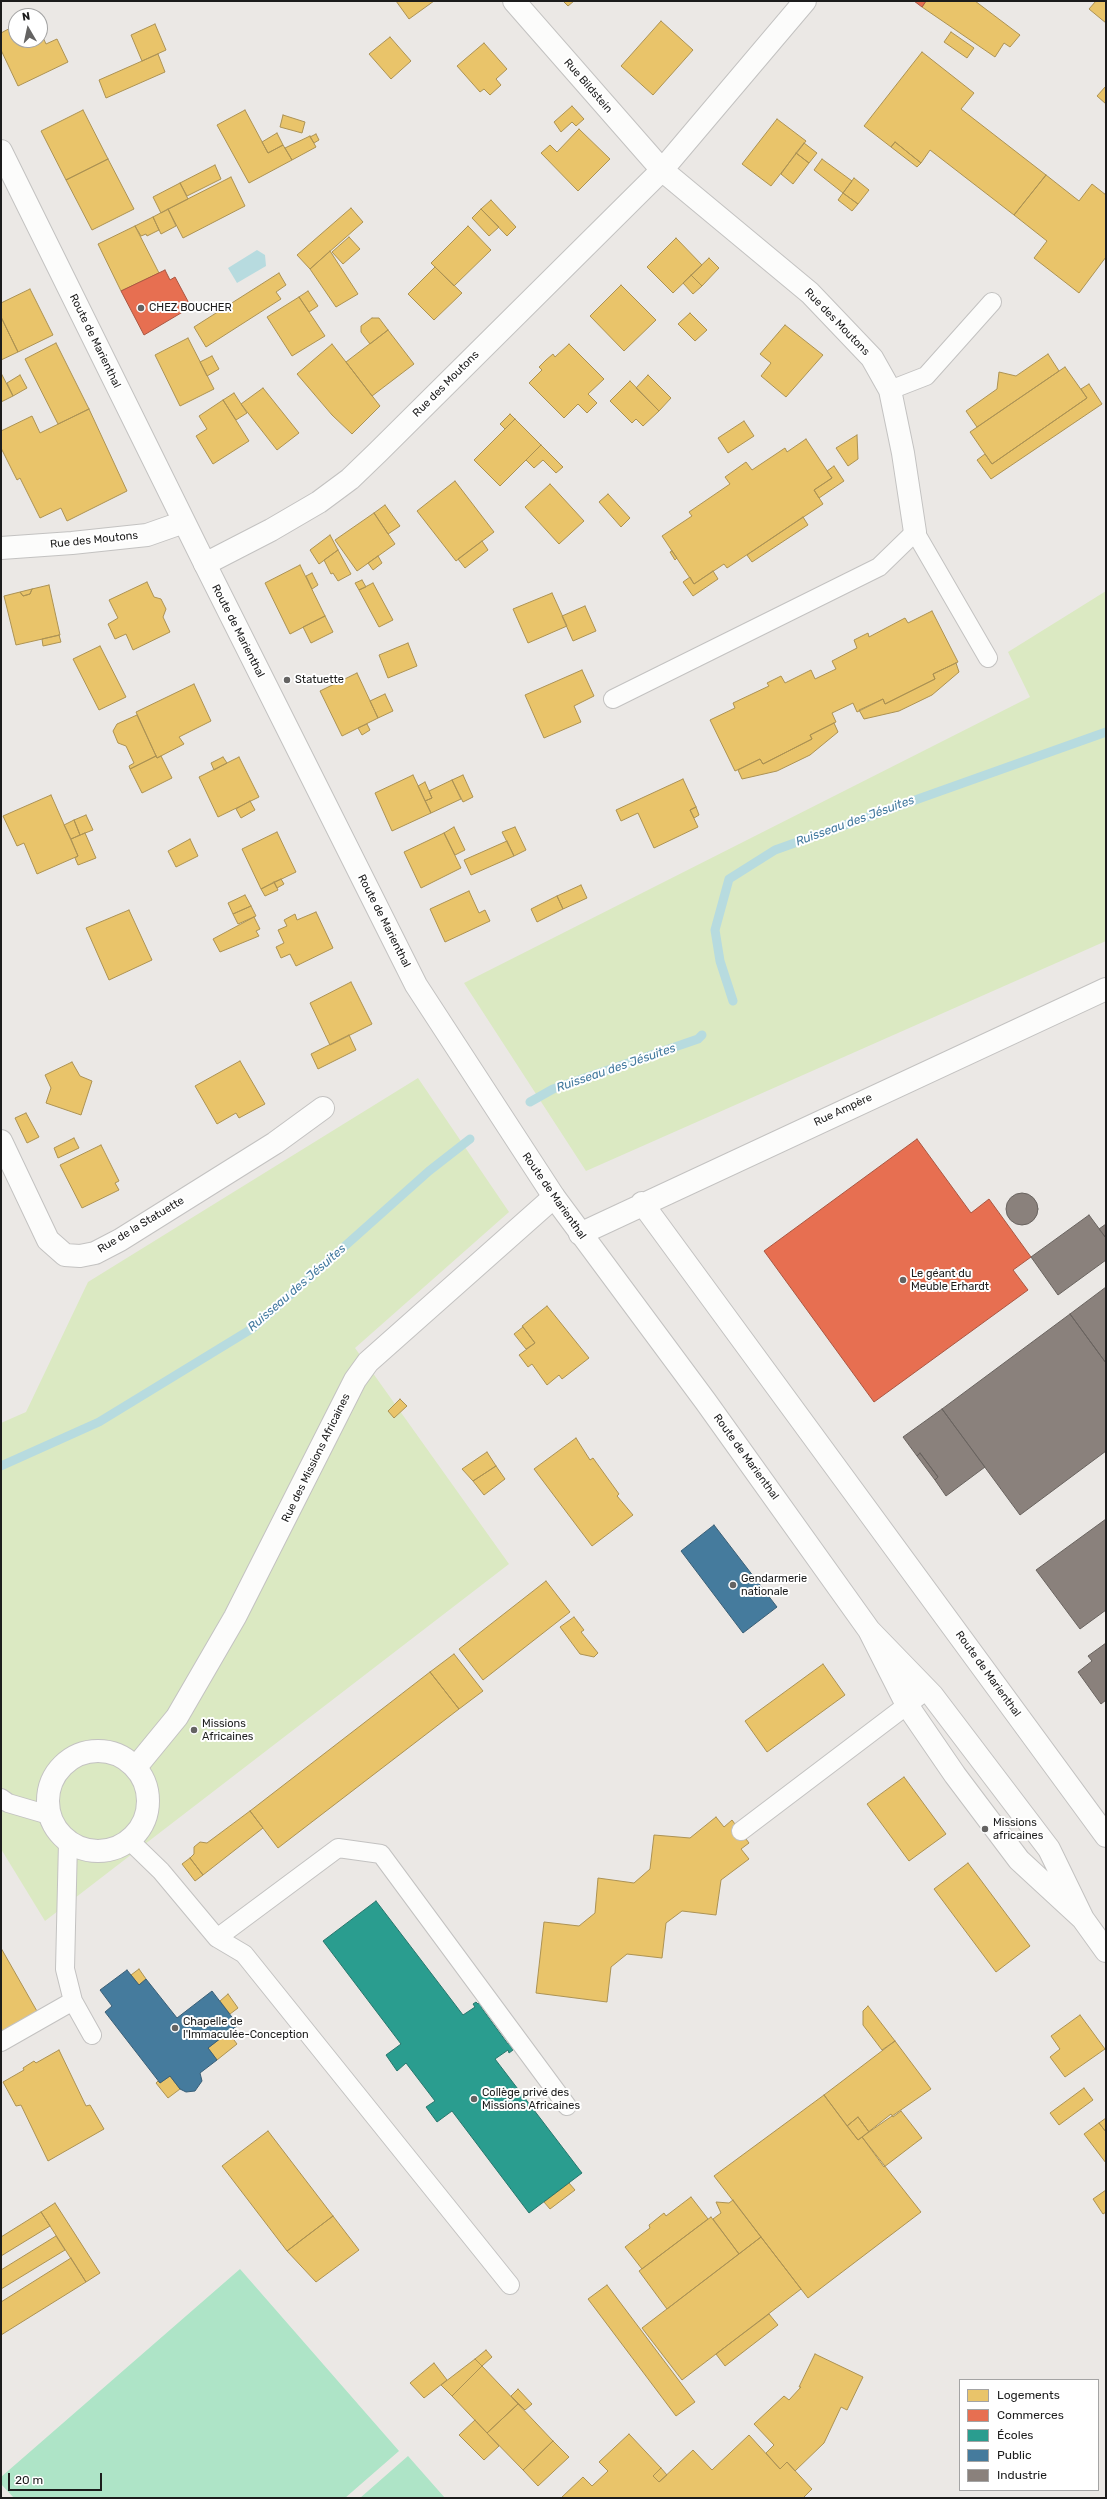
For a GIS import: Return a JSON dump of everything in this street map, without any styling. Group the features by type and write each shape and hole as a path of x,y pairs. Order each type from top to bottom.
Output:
{"street":[{"name":"Rue Bildstein","path":"514,1 662,170"},
{"name":"Rue des Moutons","path":"204,564 293,518 350,479 662,170 805,1"},
{"name":"Route de Marienthal","path":"1,151 204,564 416,985 554,1197 706,1402 869,1630 927,1690 1049,1848 1083,1919 1106,1951"},
{"name":"Rue des Moutons","path":"662,170 810,293 872,358 890,390 903,453 915,532"},
{"name":"Rue des Moutons","path":"1,548 72,543 147,534 184,522"},
{"name":"Rue Ampère","path":"580,1234 642,1203 1106,989"},
{"name":"Rue de la Statuette","path":"1,1141 48,1240 65,1255 80,1256 95,1253 120,1240 275,1143 322,1108"},
{"name":"Rue des Missions Africaines","path":"136,1767 177,1717 235,1617 351,1387 368,1362 554,1197"},
{"name":"Route de Marienthal","path":"642,1203 1106,1836"},
{"name":"Route de Marienthal","path":"869,1630 907,1705 955,1775 1019,1860 1083,1919"},
{"path":"107,1751 122,1757 136,1767 145,1781 149,1797 148,1814 141,1829 130,1841 115,1849 99,1852 82,1850 68,1842 56,1830 49,1815 47,1798 51,1781 60,1767 74,1757 90,1752 107,1751"}],"lane":[{"path":"890,390 926,376 992,302"},
{"path":"613,699 879,567 915,532 988,658"},
{"path":"741,1831 927,1690"},
{"path":"1,1798 8,1803 49,1815"},
{"path":"130,1841 161,1871 217,1938 244,1954 510,2285"},
{"path":"68,1842 65,1969 73,2001 92,2035"},
{"path":"217,1938 338,1848 381,1854 567,2106"},
{"path":"1,2042 73,2001"}],"green space":[{"path":"1106,591 1106,941 586,1171 464,983 1030,697 1008,652"},
{"path":"418,1078 509,1212 355,1348 509,1564 45,1921 1,1849 1,1423 26,1412 88,1282"},
{"path":"240,2269 399,2451 345,2498 14,2498 1,2484 1,2477"},
{"path":"408,2456 445,2498 360,2498"}],"water":[{"path":"257,250 265,255 266,266 237,283 228,268"}],"building: Logements":[{"path":"396,1 434,1 409,19"},
{"path":"563,1 574,1 568,6"},
{"path":"926,1 975,1 1020,35 1010,47 1004,43 995,57 922,7"},
{"path":"1096,1 1106,1 1106,23 1089,9"},
{"path":"661,21 693,50 653,95 621,66"},
{"path":"155,24 166,50 142,61 131,35"},
{"path":"8,29 8,48 48,48 48,43 57,39 68,62 18,86 1,50 1,33"},
{"path":"951,32 974,48 967,58 944,42"},
{"path":"390,37 411,61 391,79 369,54"},
{"path":"484,43 507,69 496,79 501,85 490,95 484,89 480,92 457,66"},
{"path":"922,52 974,93 961,109 1046,175 1014,215 930,150 921,163 895,142 891,147 864,126"},
{"path":"158,54 165,72 106,98 99,80"},
{"path":"1106,86 1106,104 1097,96"},
{"path":"572,106 584,119 576,126 572,122 561,132 554,122"},
{"path":"83,110 108,159 66,180 41,131"},
{"path":"245,110 268,153 283,145 292,160 249,183 217,125"},
{"path":"283,115 305,122 302,133 280,127"},
{"path":"777,119 806,141 771,186 742,164"},
{"path":"579,129 610,159 578,191 541,153 550,145 557,152"},
{"path":"277,133 283,145 268,153 262,142"},
{"path":"316,134 319,140 314,143 310,137"},
{"path":"310,136 316,147 292,160 285,148"},
{"path":"895,142 921,163 917,167 891,147"},
{"path":"804,143 817,153 809,163 796,153"},
{"path":"796,153 809,163 793,184 781,174"},
{"path":"108,159 134,209 92,230 66,180"},
{"path":"822,159 852,181 843,193 814,170"},
{"path":"215,165 221,179 187,196 180,183"},
{"path":"1046,175 1079,201 1092,184 1106,195 1106,257 1079,293 1034,258 1047,241 1014,215"},
{"path":"231,177 245,206 183,238 168,209"},
{"path":"854,178 869,190 858,204 843,193"},
{"path":"180,183 188,199 161,213 153,197"},
{"path":"843,193 858,204 852,211 838,200"},
{"path":"491,200 516,227 507,236 481,209"},
{"path":"351,208 363,222 310,269 297,255"},
{"path":"168,209 176,226 161,234 153,217"},
{"path":"481,209 499,227 489,236 472,218"},
{"path":"153,217 159,230 147,236 146,234 141,236 135,226"},
{"path":"135,226 159,273 121,291 98,244"},
{"path":"468,226 491,250 454,286 431,263"},
{"path":"349,237 360,249 343,264 332,252"},
{"path":"676,238 702,265 673,293 647,267"},
{"path":"330,251 358,294 336,307 310,269"},
{"path":"709,258 719,268 702,286 691,275"},
{"path":"435,267 462,293 434,320 408,294"},
{"path":"279,273 286,285 276,292 281,299 206,347 194,327"},
{"path":"691,275 702,286 693,294 683,283"},
{"path":"621,285 656,320 624,351 590,316"},
{"path":"30,289 53,335 18,352 1,317 1,303"},
{"path":"308,291 318,306 309,312 299,297"},
{"path":"299,297 325,336 292,356 267,317"},
{"path":"690,313 707,330 695,341 678,324"},
{"path":"1,317 18,352 1,360"},
{"path":"372,318 379,318 388,330 370,344 361,332 361,326"},
{"path":"785,325 823,355 786,397 761,376 771,363 760,354"},
{"path":"388,330 414,364 372,396 346,362"},
{"path":"188,338 214,389 180,406 155,355"},
{"path":"56,343 89,409 58,424 25,359"},
{"path":"332,344 380,406 352,434 332,415 297,374"},
{"path":"569,344 604,379 588,394 597,403 587,413 578,404 564,418 529,383 542,370 539,367 546,360 553,354 555,357"},
{"path":"1048,354 1059,371 977,427 966,411 997,389 999,372 1016,376"},
{"path":"212,356 219,369 207,376 200,362"},
{"path":"1065,367 1087,398 992,464 970,432"},
{"path":"1,373 13,396 1,402"},
{"path":"20,375 27,388 13,396 7,383"},
{"path":"648,375 671,398 659,411 636,388"},
{"path":"630,381 659,411 643,426 636,419 632,423 610,401"},
{"path":"1089,384 1102,404 991,479 977,460 985,454 992,464 1087,398 1081,389"},
{"path":"263,388 299,433 277,450 241,404"},
{"path":"234,393 247,413 236,420 223,400"},
{"path":"223,400 249,441 213,464 196,436 207,429 199,416"},
{"path":"89,409 127,491 67,521 61,508 40,518 20,478 17,480 1,448 1,431 32,416 40,433"},
{"path":"510,414 515,419 505,429 500,424"},
{"path":"515,419 541,445 500,486 474,460"},
{"path":"744,421 754,436 728,453 718,438"},
{"path":"857,435 858,459 848,466 836,448"},
{"path":"806,439 832,478 814,490 823,504 727,568 724,564 694,584 662,536 692,516 689,512 730,484 725,477 746,462 752,470 785,448 787,452"},
{"path":"541,445 563,467 556,473 543,460 534,468 526,460"},
{"path":"834,466 844,481 819,498 814,490 832,478 827,471"},
{"path":"455,481 494,532 456,561 417,511"},
{"path":"550,484 584,521 559,544 525,507"},
{"path":"608,494 630,518 621,527 599,502"},
{"path":"385,505 400,526 388,534 374,513"},
{"path":"374,513 395,544 357,571 335,540"},
{"path":"803,517 808,525 752,562 747,555"},
{"path":"330,535 338,550 319,564 310,550"},
{"path":"482,541 488,550 465,568 458,559"},
{"path":"338,550 351,574 338,581 333,573 331,574 324,560"},
{"path":"672,551 677,558 675,560 670,552"},
{"path":"378,556 382,563 373,570 368,563"},
{"path":"300,565 325,616 290,634 265,583"},
{"path":"713,571 718,579 693,596 683,582 690,577 694,584"},
{"path":"312,573 318,585 312,589 306,576"},
{"path":"362,580 366,587 359,590 355,583"},
{"path":"147,582 154,597 161,599 166,609 163,617 170,632 133,650 126,634 115,639 108,624 118,618 109,600"},
{"path":"373,583 393,620 379,627 359,590"},
{"path":"49,585 60,635 16,645 4,596 20,592 23,596 30,594 32,589"},
{"path":"32,589 30,594 23,596 20,592"},
{"path":"552,593 567,626 528,643 513,609"},
{"path":"585,606 596,631 573,641 562,616"},
{"path":"932,611 958,662 933,674 935,679 885,704 883,699 857,712 853,703 832,713 836,722 810,735 812,739 763,764 760,759 735,771 710,720 735,708 733,703 769,686 767,683 781,676 785,683 811,670 815,679 836,669 832,661 857,648 854,640 868,633 869,637 905,618 908,623"},
{"path":"325,616 333,632 311,643 303,627"},
{"path":"59,635 61,642 43,646 42,639"},
{"path":"408,643 417,666 388,678 379,655"},
{"path":"100,646 126,697 99,710 73,659"},
{"path":"956,663 959,672 932,695 899,711 864,719 859,710 883,699 885,704 935,679 933,674"},
{"path":"582,670 594,696 574,706 581,722 544,738 525,695"},
{"path":"357,673 378,718 342,736 320,691"},
{"path":"194,684 211,721 179,737 184,744 157,758 136,712"},
{"path":"385,694 393,711 378,718 370,701"},
{"path":"137,715 156,756 130,769 129,766 134,763 126,746 118,743 113,731 117,724"},
{"path":"834,723 838,732 810,755 777,771 742,779 738,770 760,759 763,764 812,739 810,735"},
{"path":"367,724 370,730 362,735 358,728"},
{"path":"156,756 157,758 161,756 172,778 142,793 130,769"},
{"path":"223,757 227,763 214,770 211,763"},
{"path":"239,757 259,797 218,817 199,777"},
{"path":"413,775 431,813 392,831 375,793"},
{"path":"463,775 473,797 463,802 452,780"},
{"path":"683,779 696,807 690,810 698,827 654,848 638,813 621,821 616,810"},
{"path":"452,780 461,799 431,813 425,801 432,798 429,791"},
{"path":"425,782 432,798 425,801 418,786"},
{"path":"51,795 78,856 37,874 24,843 17,846 3,816"},
{"path":"250,801 255,810 241,818 236,809"},
{"path":"696,807 699,815 694,818 690,810"},
{"path":"86,815 93,830 80,835 74,820"},
{"path":"74,820 80,835 71,839 64,825"},
{"path":"454,827 465,850 455,855 444,833"},
{"path":"515,827 526,850 514,856 502,832"},
{"path":"277,832 296,872 261,889 242,849"},
{"path":"85,833 96,858 78,865 75,858 78,856 71,839"},
{"path":"444,833 461,868 421,888 404,852"},
{"path":"190,839 198,856 176,867 168,851"},
{"path":"507,841 514,856 471,875 464,860"},
{"path":"281,879 284,884 277,888 274,882"},
{"path":"274,882 278,890 265,896 261,889"},
{"path":"581,885 587,898 563,909 557,896"},
{"path":"469,891 479,913 485,910 490,921 445,942 430,909"},
{"path":"245,895 251,906 233,914 228,903"},
{"path":"557,896 563,909 537,922 531,909"},
{"path":"251,906 256,916 238,924 233,914"},
{"path":"129,910 152,960 109,980 86,928"},
{"path":"316,912 333,948 296,966 290,954 281,958 276,947 284,943 278,930 287,926 284,920 295,914 297,920"},
{"path":"254,917 260,929 256,931 259,936 220,952 213,939"},
{"path":"351,982 372,1024 330,1045 310,1003"},
{"path":"349,1035 356,1050 318,1069 311,1054"},
{"path":"240,1061 265,1104 239,1118 236,1113 217,1124 195,1086"},
{"path":"72,1062 80,1076 92,1081 81,1115 46,1103 51,1088 45,1075"},
{"path":"26,1113 39,1137 27,1143 15,1118"},
{"path":"74,1138 79,1148 58,1158 54,1148"},
{"path":"101,1145 119,1181 115,1183 119,1190 82,1208 60,1165"},
{"path":"547,1306 589,1358 562,1379 559,1375 547,1385 532,1364 528,1367 519,1355 535,1343 522,1326"},
{"path":"523,1327 535,1343 526,1349 514,1334"},
{"path":"400,1399 407,1406 394,1418 388,1411"},
{"path":"576,1438 590,1460 593,1458 619,1494 617,1496 633,1515 592,1546 534,1469"},
{"path":"487,1452 496,1466 473,1481 462,1469"},
{"path":"496,1466 505,1479 484,1495 473,1481"},
{"path":"546,1581 570,1612 483,1680 459,1649"},
{"path":"574,1617 584,1630 581,1632 598,1653 594,1657 580,1654 560,1627"},
{"path":"454,1654 483,1691 459,1709 430,1672"},
{"path":"823,1664 845,1695 767,1752 745,1721"},
{"path":"430,1672 459,1709 278,1848 250,1811"},
{"path":"904,1777 946,1834 909,1861 867,1804"},
{"path":"250,1811 263,1828 203,1875 190,1858 194,1854 194,1847 200,1842 207,1843"},
{"path":"716,1817 724,1827 732,1820 749,1843 741,1849 749,1859 721,1880 716,1915 682,1911 666,1923 662,1958 627,1954 611,1967 607,2002 536,1993 544,1922 579,1926 595,1913 598,1878 634,1883 650,1869 654,1835 690,1838"},
{"path":"190,1858 203,1875 195,1881 182,1864"},
{"path":"968,1863 1030,1946 996,1972 934,1889"},
{"path":"1,1948 38,2013 1,2034"},
{"path":"139,1969 146,1979 139,1985 131,1975"},
{"path":"228,1994 238,2008 230,2014 220,2001"},
{"path":"868,2006 895,2041 882,2050 863,2025 863,2011"},
{"path":"1080,2015 1105,2049 1065,2077 1050,2057 1060,2049 1051,2036"},
{"path":"228,2032 237,2044 217,2060 208,2048"},
{"path":"895,2041 931,2089 869,2132 858,2117 847,2126 824,2095"},
{"path":"59,2050 86,2106 90,2105 104,2129 48,2161 21,2105 16,2106 3,2082 24,2070 23,2068 34,2061 36,2063"},
{"path":"170,2076 180,2089 168,2098 156,2083 158,2081 160,2083"},
{"path":"1084,2088 1093,2100 1059,2125 1050,2113"},
{"path":"824,2095 858,2140 862,2137 921,2212 808,2298 714,2176"},
{"path":"901,2111 922,2138 884,2167 862,2137 891,2114 893,2117"},
{"path":"858,2117 869,2132 858,2140 847,2126"},
{"path":"1106,2118 1106,2132 1099,2123"},
{"path":"1099,2123 1106,2132 1106,2163 1084,2134"},
{"path":"268,2131 333,2216 287,2251 222,2166"},
{"path":"569,2183 575,2190 550,2209 544,2202"},
{"path":"1106,2190 1106,2212 1103,2214 1093,2199"},
{"path":"691,2197 708,2219 642,2269 625,2247 650,2228 649,2225 664,2213 666,2216"},
{"path":"733,2200 761,2237 739,2254 713,2219 721,2213 716,2202 729,2203"},
{"path":"55,2203 100,2273 86,2282 41,2212"},
{"path":"41,2212 50,2226 1,2256 1,2237"},
{"path":"333,2216 359,2250 316,2282 287,2251"},
{"path":"711,2217 739,2254 667,2309 639,2271"},
{"path":"56,2236 65,2250 1,2289 1,2270"},
{"path":"761,2237 801,2289 682,2380 642,2328"},
{"path":"71,2258 86,2282 1,2335 1,2302"},
{"path":"607,2285 695,2402 676,2416 588,2299"},
{"path":"769,2314 778,2325 725,2366 716,2354"},
{"path":"486,2350 492,2357 482,2366 475,2359"},
{"path":"815,2354 863,2377 847,2410 841,2407 824,2443 795,2471 787,2462 780,2469 766,2453 774,2445 754,2424 784,2396 789,2400 801,2387 799,2387"},
{"path":"475,2359 482,2366 452,2396 441,2385"},
{"path":"434,2363 447,2380 424,2398 410,2383"},
{"path":"482,2366 518,2404 487,2433 452,2396"},
{"path":"518,2389 532,2404 525,2410 511,2396"},
{"path":"518,2404 553,2441 523,2470 487,2433"},
{"path":"475,2420 499,2446 484,2460 459,2435"},
{"path":"629,2434 661,2468 653,2476 659,2482 693,2450 712,2470 749,2435 780,2469 787,2462 812,2489 803,2498 561,2498 583,2477 592,2486 608,2471 599,2462"},
{"path":"553,2441 569,2457 538,2486 523,2470"},
{"path":"661,2468 667,2475 659,2482 653,2476"}],"building: Commerces":[{"path":"914,1 926,1 922,7"},
{"path":"165,270 170,280 175,277 191,307 144,335 121,291"},
{"name":"Le géant du Meuble Erhardt","path":"917,1139 971,1213 989,1199 1031,1257 1013,1270 1028,1290 874,1402 764,1251"}],"building: Écoles":[{"path":"376,1901 463,2015 475,2007 473,2004 476,2002 478,2004 481,2002 483,2005 481,2007 508,2044 512,2041 514,2045 511,2047 513,2050 509,2053 508,2050 495,2059 582,2173 529,2213 452,2111 437,2122 426,2107 435,2101 406,2063 397,2071 386,2055 401,2044 323,1941"}],"building: Public":[{"name":"Gendarmerie nationale","path":"714,1525 777,1607 743,1633 681,1551"},
{"name":"Chapelle de l'Immaculée-Conception","path":"127,1970 139,1985 146,1979 177,2018 212,1991 238,2025 208,2048 217,2060 200,2073 202,2081 195,2091 186,2092 180,2089 170,2076 160,2083 105,2012 112,2006 100,1990"}],"building: Industrie":[{"path":"1019,1193 1025,1193 1035,1200 1038,1209 1037,1215 1031,1222 1025,1225 1019,1225 1009,1218 1006,1212 1006,1206 1013,1196"},
{"path":"1089,1215 1106,1238 1106,1260 1058,1295 1031,1257"},
{"path":"1106,1224 1106,1238 1099,1229"},
{"path":"1106,1287 1106,1363 1070,1314"},
{"path":"1070,1314 1106,1363 1106,1451 1020,1515 942,1409"},
{"path":"942,1409 985,1467 946,1496 935,1480 938,1477 920,1453 917,1456 903,1437"},
{"path":"920,1453 938,1477 935,1480 917,1456"},
{"path":"1106,1519 1106,1610 1080,1629 1036,1570"},
{"path":"1106,1643 1106,1700 1101,1704 1078,1672 1092,1661 1088,1656"}],"waterway":[{"name":"Ruisseau des Jésuites","path":"733,1001 720,961 715,930 729,879 775,850 1106,732"},
{"name":"Ruisseau des Jésuites","path":"530,1102 553,1089 698,1039 702,1035"},
{"name":"Ruisseau des Jésuites","path":"1,1466 99,1422 253,1328 429,1171 470,1139"}],"place":[{"name":"CHEZ BOUCHER","path":"141,308"},
{"name":"Statuette","path":"287,680"},
{"name":"Le géant du Meuble Erhardt","path":"903,1280"},
{"name":"Gendarmerie nationale","path":"733,1585"},
{"name":"Missions Africaines","path":"194,1730"},
{"name":"Missions africaines","path":"985,1829"},
{"name":"Chapelle de l'Immaculée-Conception","path":"175,2028"},
{"name":"Collège privé des Missions Africaines","path":"474,2099"}]}
